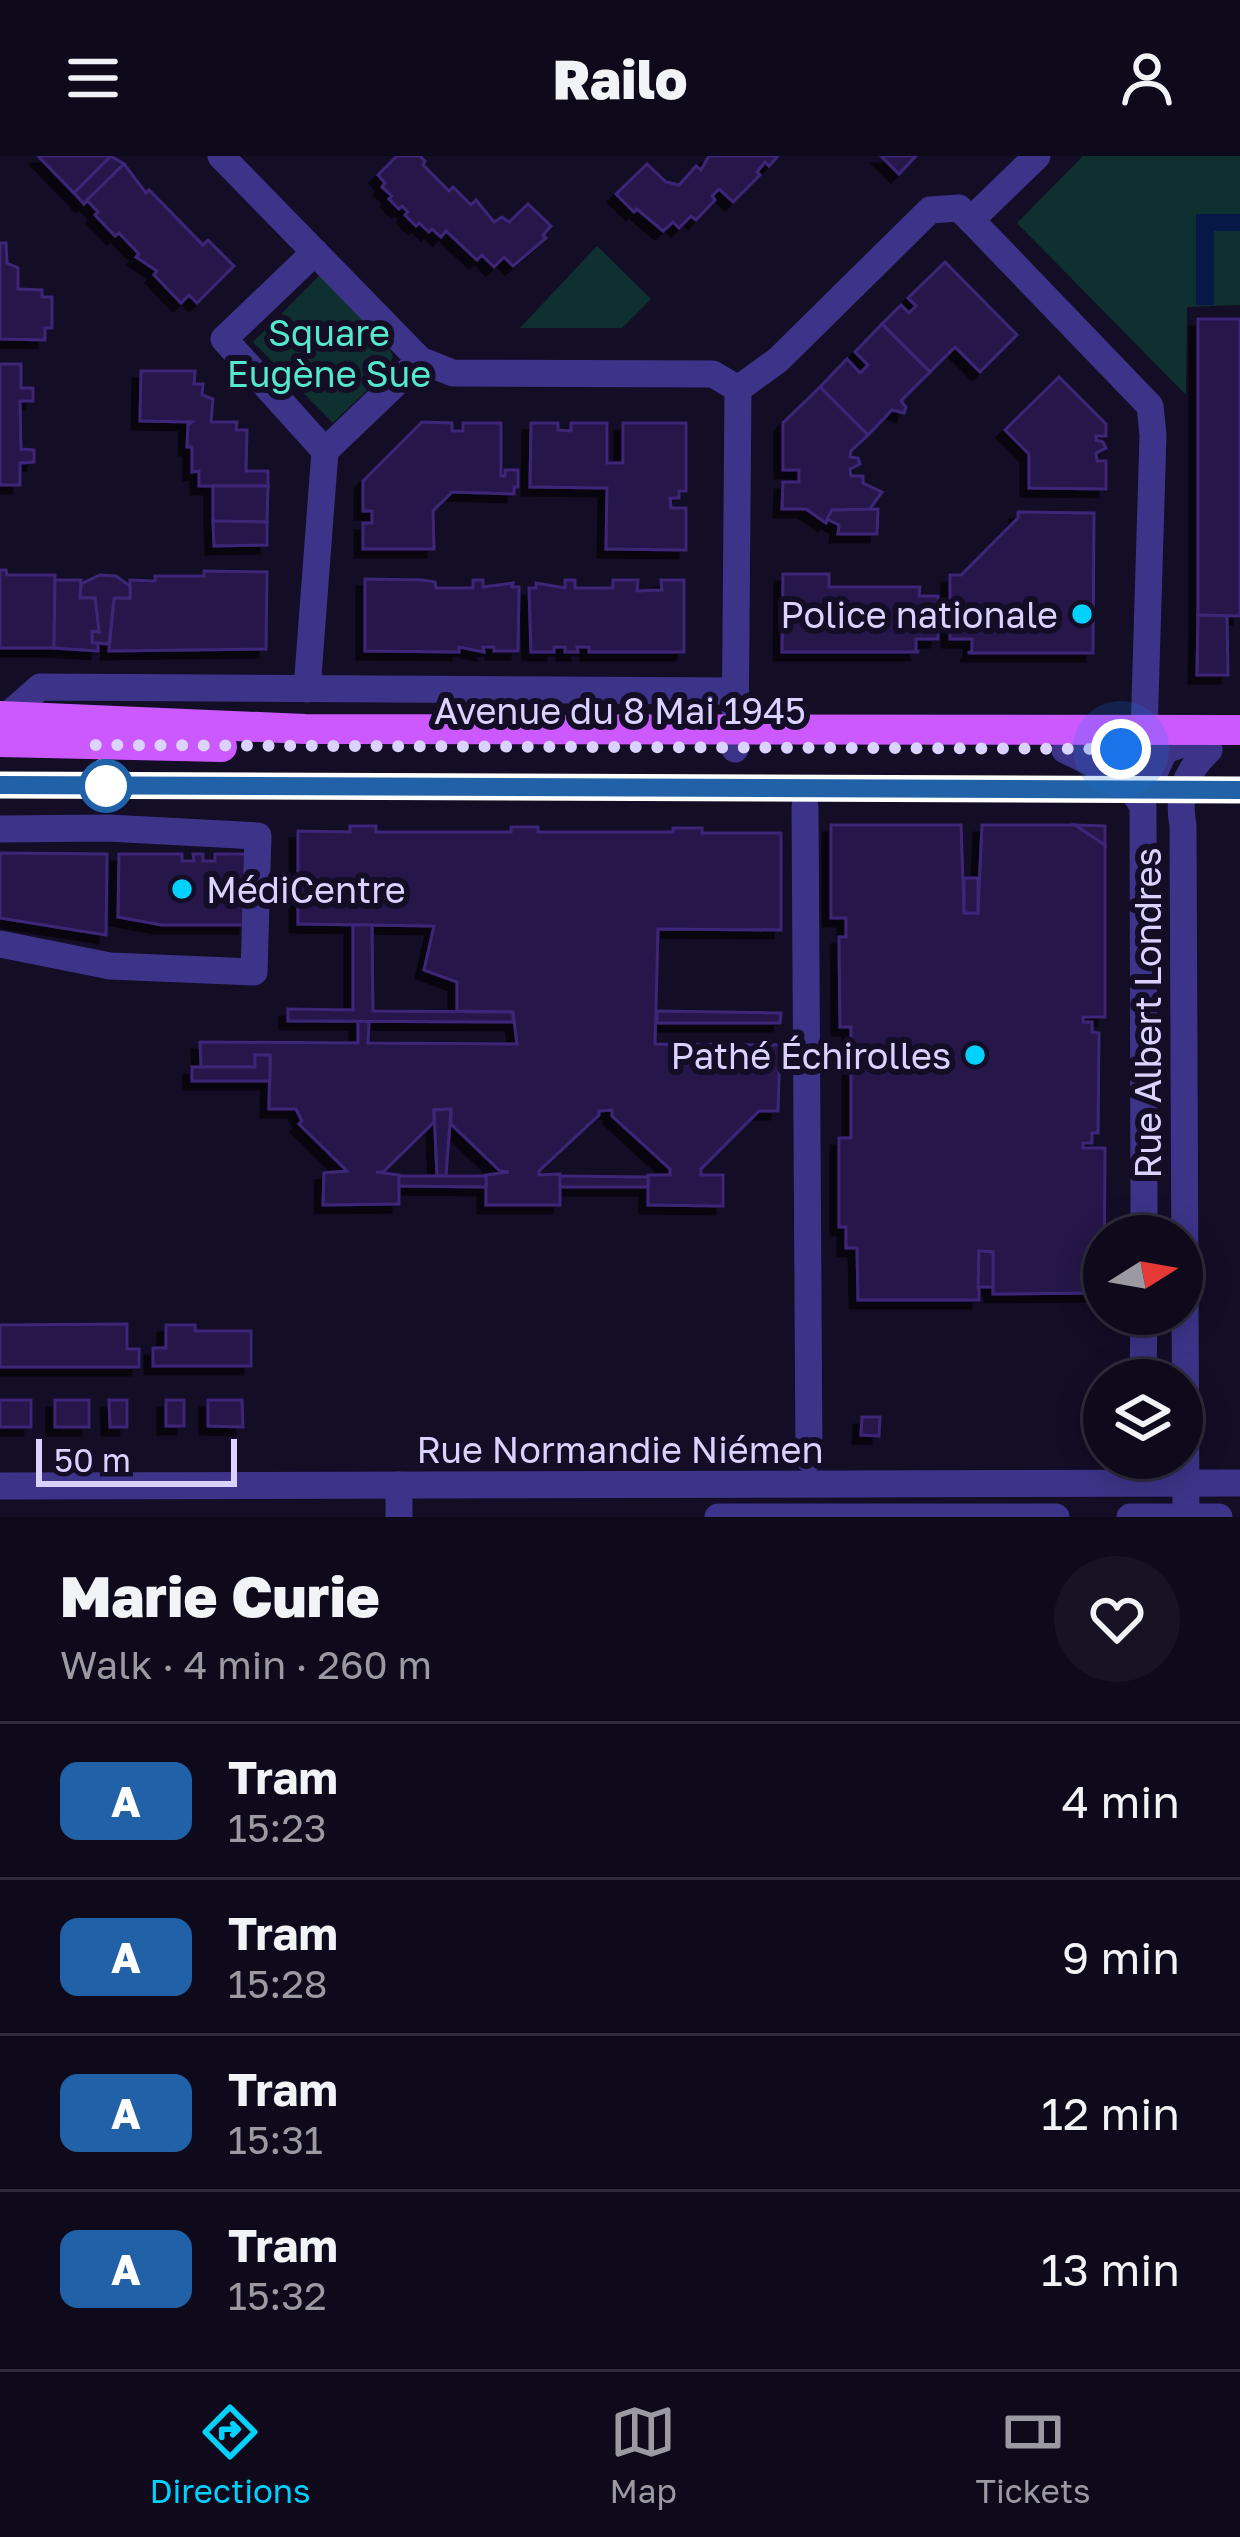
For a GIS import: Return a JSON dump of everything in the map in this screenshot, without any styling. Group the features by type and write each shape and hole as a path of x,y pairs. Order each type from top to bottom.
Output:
{"main road":[{"name":"Avenue du 8 Mai 1945","path":"2,725 304,748 736,739 1152,749"},
{"name":"Avenue du 8 Mai 1945","path":"736,739 1065,749 1152,749 1228,740"}],"street":[{"path":"221,156 420,360 453,373 713,374 738,389"},
{"path":"971,220 1037,156"},
{"path":"738,389 778,360 930,210 959,208 1150,406 1154,435 1144,688 1152,749"},
{"path":"316,252 224,339 326,452"},
{"path":"307,689 326,452 420,360"},
{"path":"736,739 738,389"},
{"name":"Avenue du 8 Mai 1945","path":"2,725 40,688 735,691"},
{"name":"Rue Albert Londres","path":"1186,1517 1180,797 1194,766 1228,740"},
{"name":"Rue Albert Londres","path":"1065,749 1114,776 1142,801"},
{"name":"Rue Albert Londres","path":"1152,749 1180,797"},
{"name":"Rue Albert Londres","path":"1144,1215 1146,828 1142,801 1152,749"},
{"path":"805,807 809,1459"},
{"path":"0,830 108,828 258,836 254,973 110,966 4,945"},
{"name":"Rue Normandie Niémen","path":"0,1486 826,1485 1083,1474"},
{"path":"1141,1479 1134,1517 1219,1517"},
{"name":"Rue Normandie Niémen","path":"1169,1479 1185,1484 1240,1484"},
{"path":"399,1485 399,1517"},
{"path":"743,1485 744,1517"},
{"path":"826,1485 826,1515"},
{"name":"Rue Normandie Niémen","path":"718,1517 1056,1517"}],"green space":[{"path":"1083,156 1240,156 1240,305 1187,307 1186,395 1017,223"},
{"path":"597,246 651,299 622,328 520,328"},
{"name":"Square Eugène Sue","path":"320,275 388,345 393,357 386,372 333,423 253,342"}],"water":[{"path":"1196,214 1240,214 1240,231 1214,231 1214,305 1196,305"}],"building":[{"path":"38,156 111,156 74,193"},
{"path":"111,156 124,164 84,204 74,193"},
{"path":"397,156 420,156 449,191 453,187 471,205 476,200 494,222 502,217 509,222 528,204 551,226 543,235 546,238 513,266 504,257 494,267 482,255 477,260 446,231 441,237 419,223 416,226 402,206 399,209 389,199 392,196 378,175"},
{"path":"709,156 778,156 769,166 765,162 757,172 760,175 733,202 719,189 696,220 691,216 679,228 673,222 663,231 616,194 647,164 666,182 679,185 696,166 701,170"},
{"path":"881,156 916,156 899,174"},
{"path":"124,164 146,193 149,190 203,245 208,240 234,266 197,303 189,295 181,303 154,275 157,271 136,257 139,254 119,233 115,236 95,215 98,212 87,200"},
{"path":"0,243 6,243 7,263 18,268 18,289 42,290 42,297 52,297 52,328 45,328 45,340 0,339"},
{"path":"945,262 1017,335 980,372 955,347 930,372 882,324 901,305 909,313 916,306 908,298"},
{"path":"1198,319 1240,319 1240,616 1198,615"},
{"path":"882,324 930,372 901,401 904,413 892,410 868,435 820,387 847,359 860,373 868,365 855,352"},
{"path":"0,364 21,364 21,388 33,388 33,401 20,401 21,449 34,450 34,462 20,463 20,485 0,485"},
{"path":"141,371 195,371 194,384 203,384 202,395 213,399 211,422 237,422 236,430 247,430 246,471 268,471 268,486 199,486 199,471 192,472 192,447 187,447 192,422 140,421"},
{"path":"1059,377 1106,424 1106,436 1096,436 1096,440 1106,448 1096,453 1097,461 1106,461 1106,489 1029,488 1029,454 1005,430"},
{"path":"820,387 868,435 851,451 850,457 858,458 860,464 850,469 851,476 863,476 863,483 882,492 869,510 832,510 826,523 806,509 782,509 783,482 799,482 799,470 783,470 783,423"},
{"path":"422,422 452,423 452,431 463,431 463,423 501,423 501,476 505,470 518,470 518,487 514,494 452,492 433,511 434,549 363,549 363,523 372,523 372,511 363,511 363,481"},
{"path":"531,423 558,423 558,430 571,431 571,423 607,423 607,463 623,463 623,423 686,423 686,491 679,491 679,498 670,498 671,508 686,508 686,550 606,549 607,488 530,487"},
{"path":"213,486 268,486 267,522 213,521"},
{"path":"878,509 877,534 838,534 839,525 827,519 832,510"},
{"path":"1018,512 1094,513 1093,653 968,653 972,639 950,639 950,575 961,575 1018,518"},
{"path":"213,521 267,522 267,545 214,546"},
{"path":"0,570 7,575 55,575 54,648 0,648"},
{"path":"204,571 267,572 266,649 109,651 114,598 130,598 130,580 204,576"},
{"path":"783,574 829,574 829,587 920,587 919,596 938,596 938,639 916,639 919,652 782,652"},
{"path":"100,575 116,576 130,586 130,598 114,598 109,644 92,643 92,631 99,632 95,598 80,598 81,584"},
{"path":"365,579 422,580 435,582 436,588 473,588 473,580 483,580 483,587 513,583 512,587 519,587 518,651 459,647 459,652 365,651"},
{"path":"55,580 81,580 80,598 95,598 99,632 92,631 92,643 98,643 98,651 54,648"},
{"path":"565,580 575,580 575,588 613,588 613,580 638,580 637,591 662,590 661,580 684,580 684,652 589,652 589,647 577,647 578,652 565,652 565,647 554,647 554,652 531,652 529,588 536,588 536,583 565,588"},
{"path":"1198,615 1227,616 1228,675 1197,675"},
{"name":"Pathé Échirolles","path":"831,825 961,825 964,913 978,913 982,825 1075,825 1105,845 1105,1017 1083,1017 1083,1022 1092,1022 1092,1032 1099,1033 1098,1133 1092,1133 1092,1143 1083,1143 1083,1148 1105,1148 1105,1215 1083,1215 1083,1293 993,1294 993,1252 979,1251 979,1300 858,1300 857,1248 846,1248 846,1227 839,1227 839,1138 851,1138 851,1027 840,1027 839,937 846,937 846,918 831,918"},
{"path":"1075,825 1105,826 1105,845"},
{"path":"350,826 376,826 376,832 511,832 511,827 538,827 538,832 702,828 702,833 781,833 781,930 658,929 655,1044 780,1045 778,1111 759,1111 701,1169 701,1175 723,1175 723,1206 648,1205 648,1175 670,1175 670,1169 612,1116 612,1110 599,1111 539,1171 539,1175 560,1174 560,1205 486,1205 486,1175 509,1172 500,1171 451,1124 451,1109 434,1110 434,1122 383,1172 376,1172 399,1175 399,1204 323,1205 324,1173 347,1171 299,1124 296,1109 269,1109 270,1055 255,1055 255,1067 201,1067 200,1042 358,1043 358,1021 369,1021 368,1043 517,1044 513,1012 457,1011 457,982 424,970 434,926 298,924 298,831 350,832"},
{"path":"0,853 107,854 106,935 0,918"},
{"name":"MédiCentre","path":"119,854 182,854 182,861 194,861 193,854 203,854 203,861 215,861 215,854 246,854 246,925 162,925 118,917"},
{"path":"964,878 978,878 978,913 964,913"},
{"path":"353,925 372,925 373,1011 513,1012 513,1022 288,1021 288,1009 353,1010"},
{"path":"657,1011 781,1013 780,1023 657,1023"},
{"path":"255,1055 270,1055 270,1081 192,1081 192,1067 255,1067"},
{"path":"451,1109 446,1176 437,1176 434,1110"},
{"path":"399,1176 486,1176 486,1187 399,1186"},
{"path":"560,1176 648,1177 648,1187 560,1187"},
{"path":"979,1251 993,1252 993,1287 978,1287"},
{"path":"127,1324 127,1349 139,1349 139,1367 0,1367 0,1325"},
{"path":"166,1325 195,1325 195,1331 251,1331 251,1366 153,1366 153,1348 166,1348"},
{"path":"0,1400 31,1400 31,1427 0,1427"},
{"path":"55,1400 89,1400 89,1427 55,1427"},
{"path":"109,1400 127,1400 127,1427 110,1427"},
{"path":"166,1400 184,1400 184,1426 166,1426"},
{"path":"208,1400 242,1400 243,1427 208,1426"},
{"path":"862,1417 880,1417 879,1436 861,1435"}],"tram line":[{"path":"0,775 1240,780"},
{"name":"A","path":"0,785 1240,790"}],"place":[{"name":"Police nationale","path":"1082,614"},
{"name":"MédiCentre","path":"182,889"},
{"name":"Pathé Échirolles","path":"975,1055"}],"route":[{"path":"106,786 95,745 1121,749"}]}
